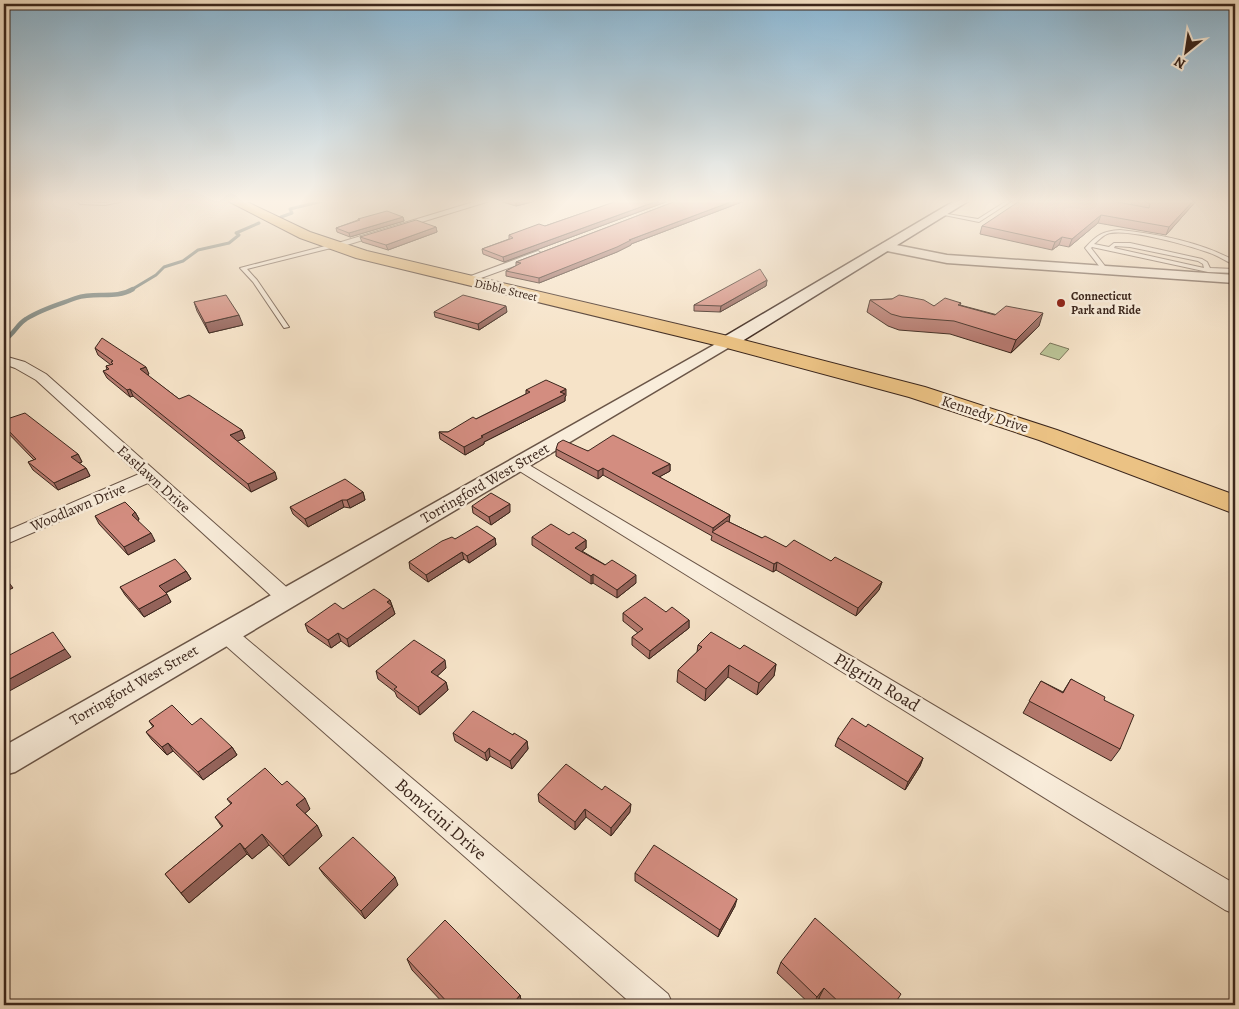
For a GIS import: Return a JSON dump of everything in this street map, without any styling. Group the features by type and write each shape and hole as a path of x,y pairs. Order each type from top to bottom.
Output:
{"main road":[{"name":"Dibble Street","path":"337,247 466,280 728,342"},
{"name":"Torringford West Street","path":"728,342 886,247"},
{"name":"Kennedy Drive","path":"728,342 916,392 1048,435 1235,505"}],"street":[{"path":"886,247 930,257 1235,279"},
{"path":"466,280 548,250"},
{"name":"Torringford West Street","path":"4,762 224,632 519,464 728,342"},
{"name":"Eastlawn Drive","path":"12,362 41,377 152,475 285,597"},
{"name":"Pilgrim Road","path":"519,464 1235,900"},
{"name":"Woodlawn Drive","path":"4,539 152,475"},
{"name":"Bonvicini Drive","path":"224,632 657,1005"}],"lane":[{"path":"286,327 255,281 243,268 329,247"},
{"path":"1089,247 1088,248 1105,270"},
{"path":"1096,247 1208,270 1235,271"},
{"path":"1144,247 1200,260 1205,263 1208,270"},
{"path":"1195,247 1213,251 1235,263"}],"green space":[{"path":"1050,343 1069,349 1059,360 1040,354"}],"building":[{"path":"487,247 530,247 503,257 482,249"},
{"path":"555,247 617,247 539,278 506,271 521,263 516,262"},
{"path":"760,269 767,280 721,306 694,305"},
{"path":"226,295 239,315 205,323 194,302"},
{"path":"463,295 506,306 478,324 434,312"},
{"path":"899,295 924,300 934,306 945,298 961,303 958,305 995,315 1006,306 1043,313 1016,340 954,321 902,317 891,314 870,300 892,299"},
{"path":"102,338 146,367 140,369 179,399 189,395 242,430 230,435 275,472 248,484 130,389 127,390 103,371 109,369 106,366 113,364 111,362 113,361 95,348"},
{"path":"546,380 566,389 560,392 565,394 481,436 483,437 464,447 439,432 448,432 473,417 476,419 530,392 526,390"},
{"path":"25,413 78,454 71,457 86,468 54,483 28,462 36,459 4,426 4,420"},
{"path":"613,435 670,464 652,473 730,515 713,528 603,468 598,471 556,449 558,443 563,440 588,451"},
{"path":"345,479 363,492 347,500 342,500 305,519 290,507"},
{"path":"491,493 510,504 489,517 472,506"},
{"path":"125,502 135,512 132,515 151,533 124,547 95,516"},
{"path":"727,521 762,538 765,536 786,547 794,540 831,561 835,557 882,582 858,608 777,562 774,564 712,532"},
{"path":"551,524 569,535 573,532 586,540 575,548 605,565 612,560 636,575 617,590 593,574 591,576 532,537"},
{"path":"477,526 495,538 467,556 462,552 426,575 409,562 442,541 452,537 455,539"},
{"path":"175,559 186,571 159,586 167,594 139,609 120,587"},
{"path":"374,589 390,600 387,602 392,606 347,639 338,633 328,640 305,624 335,603 343,609"},
{"path":"645,597 666,612 672,607 689,620 650,651 632,637 643,629 623,613"},
{"path":"53,632 65,649 4,682 4,658"},
{"path":"711,632 740,649 744,645 776,664 759,683 729,665 706,689 678,670 702,647 698,645"},
{"path":"414,640 445,660 431,672 446,682 418,707 394,689 397,687 376,671"},
{"path":"1071,679 1105,697 1104,700 1134,715 1120,749 1029,701 1041,681 1063,693"},
{"path":"172,705 192,725 201,718 232,747 198,772 168,743 162,747 146,732 154,726 149,721"},
{"path":"473,711 513,735 514,733 527,741 510,761 489,748 485,753 453,733"},
{"path":"852,718 866,727 868,724 923,758 908,782 838,738"},
{"path":"566,764 602,790 605,786 631,804 611,828 585,809 575,822 538,794"},
{"path":"265,768 282,785 287,781 305,798 296,805 317,825 283,856 262,834 245,849 240,843 181,893 165,874 223,826 215,817 232,803 227,799"},
{"path":"353,837 395,877 361,911 319,868"},
{"path":"654,845 737,899 720,930 635,873"},
{"path":"815,918 901,994 894,1005 842,1005 824,988 817,997 781,962"},
{"path":"445,920 520,995 512,1005 450,1005 407,959"}],"waterway":[{"path":"132,290 156,275 164,267 183,261 198,250 211,247"},
{"path":"4,340 23,321 38,312 83,296 112,295 132,290"}],"place":[{"name":"Connecticut Park and Ride","path":"1061,303"}]}
